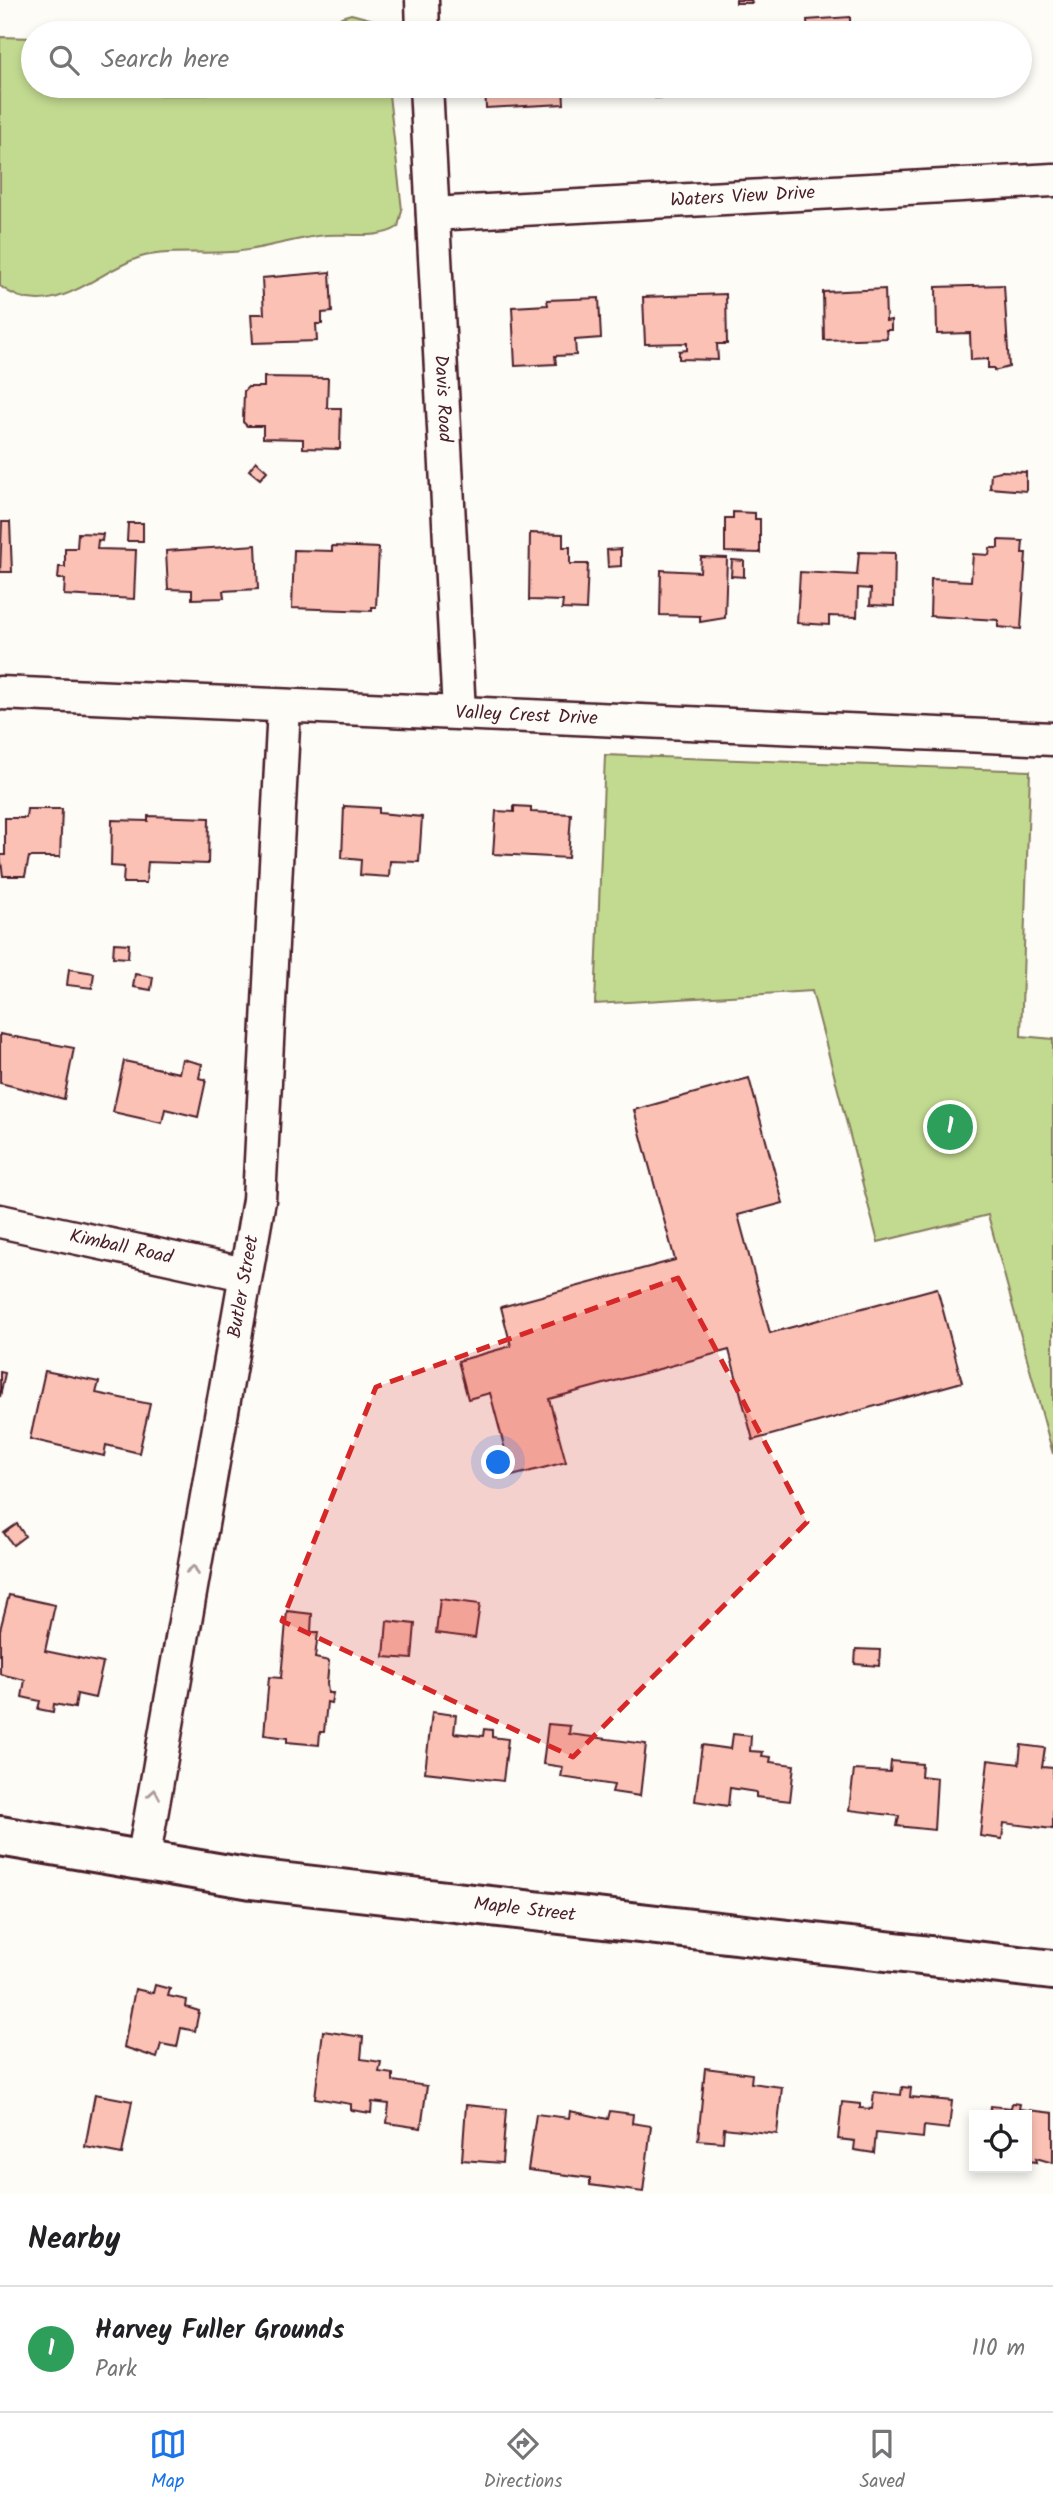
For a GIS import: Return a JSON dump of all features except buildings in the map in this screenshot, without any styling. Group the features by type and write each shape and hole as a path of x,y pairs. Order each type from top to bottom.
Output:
{"main road":[{"name":"Maple Street","path":"0,1836 252,1879 1053,1970"}],"street":[{"path":"422,0 423,21"},
{"name":"Davis Road","path":"427,98 459,712"},
{"name":"Waters View Drive","path":"433,214 1053,180"},
{"name":"Valley Crest Drive","path":"0,693 1053,739"},
{"name":"Butler Street","path":"142,1861 259,1200 284,707"},
{"name":"Kimball Road","path":"0,1221 244,1274"}],"highlighted area":[{"path":"678,1278 807,1522 573,1757 282,1621 376,1387"}],"green space":[{"path":"351,14 378,21 339,21 341,17"},
{"path":"0,37 21,38 21,98 389,98 402,210 398,227 390,231 363,235 326,235 243,251 151,255 123,264 72,292 54,298 37,300 18,297 0,286"},
{"path":"605,755 1030,771 1021,1036 1053,1039 1053,1454 988,1215 878,1242 812,991 595,1004"}],"place":[{"name":"Harvey Fuller Grounds","path":"950,1127"}]}
